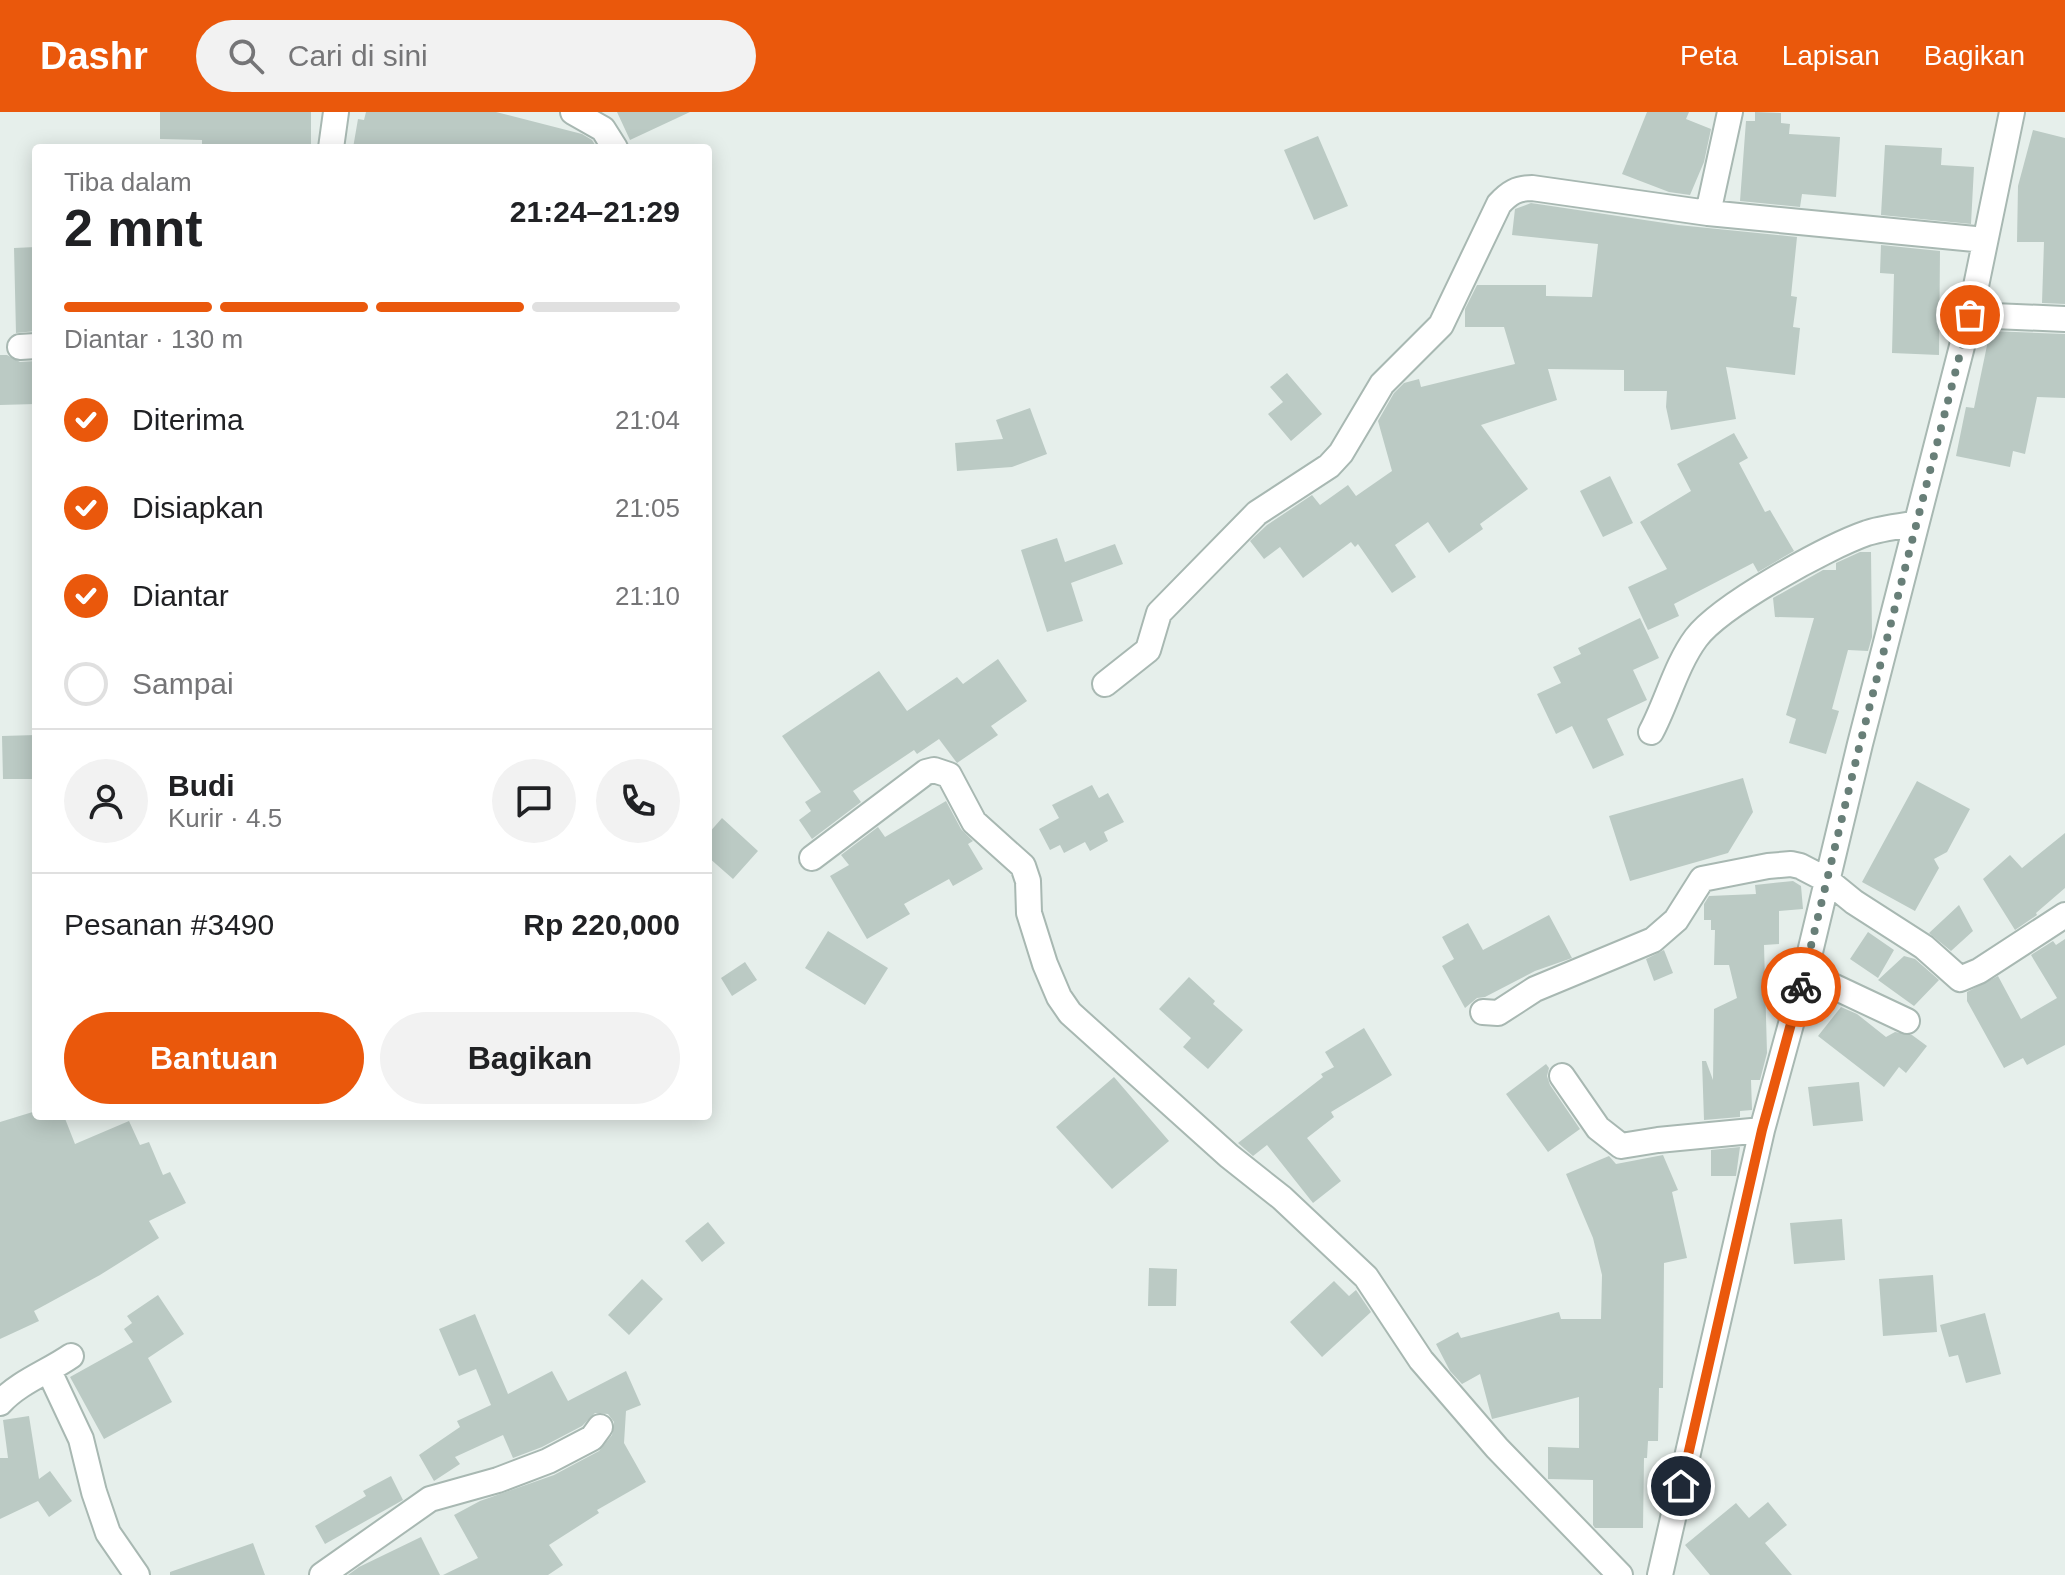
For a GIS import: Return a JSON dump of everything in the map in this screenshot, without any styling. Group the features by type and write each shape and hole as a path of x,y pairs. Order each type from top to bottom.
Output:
{"street":[{"path":"332,144 336,112"},
{"path":"575,112 603,129 612,144"},
{"path":"1708,213 1730,112"},
{"path":"1660,1575 1762,1130 1805,973 1915,524 1970,315 2012,112"},
{"path":"1105,684 1148,650 1159,613 1257,513 1329,466 1341,453 1382,384 1441,325 1499,204 1509,193 1532,188 1708,213 1985,240"},
{"path":"1970,315 2065,319"},
{"path":"1651,732 1685,656 1707,626 1763,586 1844,543 1868,533 1915,524"},
{"path":"812,858 926,772 934,770 949,775 974,822 1023,866 1028,881 1029,913 1045,964 1059,997 1070,1013 1229,1156 1282,1198 1366,1277 1421,1360 1497,1448 1620,1575"},
{"path":"1483,1012 1498,1013 1535,989 1653,940 1676,920 1702,879 1791,864 1827,880 1854,902 1924,947 1960,979 1979,971 2065,915"},
{"path":"1805,973 1907,1021"},
{"path":"1562,1076 1598,1128 1621,1146 1762,1130"},
{"path":"0,1403 12,1390 71,1356"},
{"path":"49,1371 81,1439 108,1533 137,1575"},
{"path":"322,1575 430,1499 498,1480 548,1461 592,1438 600,1427"}],"building":[{"path":"160,112 311,112 311,144 202,144 202,140 160,139"},
{"path":"366,112 496,112 582,134 594,144 354,144 358,119 364,120"},
{"path":"617,112 690,112 630,140"},
{"path":"1647,112 1689,112 1686,119 1711,129 1704,162 1690,195 1669,192 1622,174"},
{"path":"1755,112 1781,113 1781,123 1790,124 1789,134 1840,137 1836,197 1802,194 1800,207 1740,201 1746,121 1755,121"},
{"path":"2033,130 2065,138 2065,304 2042,303 2044,242 2017,242 2018,186"},
{"path":"1318,136 1348,206 1314,220 1284,150"},
{"path":"1885,145 1942,148 1941,165 1974,167 1971,224 1881,215"},
{"path":"1531,203 1678,225 1797,237 1791,296 1797,297 1793,327 1800,328 1795,375 1726,367 1736,419 1671,430 1666,407 1667,391 1624,391 1624,370 1548,369 1557,400 1481,425 1528,489 1480,524 1483,529 1449,553 1428,522 1395,545 1416,577 1392,593 1358,544 1355,547 1351,542 1303,578 1280,547 1264,559 1250,541 1267,525 1312,495 1320,505 1348,485 1356,496 1392,471 1378,421 1394,393 1404,383 1419,379 1421,387 1515,364 1504,327 1465,327 1465,309 1477,285 1546,285 1546,296 1592,297 1598,244 1512,235 1515,209"},
{"path":"1881,245 1940,251 1939,355 1892,353 1894,274 1880,273"},
{"path":"32,247 32,331 16,333 14,248"},
{"path":"1990,331 2065,334 2065,398 2037,397 2025,454 2013,451 2010,467 1956,456 1966,407 1974,408"},
{"path":"0,355 20,362 32,361 32,404 0,405"},
{"path":"1287,373 1322,414 1291,441 1268,414 1283,402 1270,387"},
{"path":"1030,408 1047,454 1012,467 957,471 955,443 1003,439 996,420"},
{"path":"1734,433 1748,458 1739,463 1765,512 1770,510 1794,551 1758,572 1753,563 1674,604 1679,616 1648,630 1628,587 1667,569 1640,522 1691,491 1677,464"},
{"path":"1610,476 1633,523 1603,537 1580,491"},
{"path":"1057,538 1065,562 1115,544 1123,564 1071,583 1083,621 1047,632 1021,550"},
{"path":"1860,552 1871,552 1872,637 1868,651 1848,650 1832,709 1839,711 1826,754 1789,743 1796,719 1786,715 1814,618 1775,617 1773,598 1823,570 1836,570 1836,563"},
{"path":"1640,618 1659,658 1633,670 1647,700 1607,719 1624,755 1593,769 1572,726 1556,734 1537,694 1561,683 1553,667 1581,654 1578,648"},
{"path":"998,659 1027,701 991,726 998,735 957,763 939,739 917,754 914,750 853,791 861,802 812,839 799,820 811,811 805,802 821,792 782,736 879,671 907,711 957,677 963,684"},
{"path":"32,735 32,779 3,779 2,736"},
{"path":"1743,778 1753,812 1728,853 1630,881 1609,816"},
{"path":"1917,781 1970,809 1947,852 1934,859 1939,868 1915,911 1862,882"},
{"path":"1092,785 1099,798 1108,793 1124,822 1104,832 1108,841 1090,851 1085,842 1064,853 1060,845 1050,850 1039,829 1059,818 1052,805"},
{"path":"946,801 961,829 973,841 968,844 983,869 953,886 949,879 904,904 910,914 867,939 830,876 849,865 841,855 878,827 885,837"},
{"path":"722,818 758,851 733,879 712,861 712,829"},
{"path":"2065,833 2065,888 2037,915 2015,930 1983,879 2010,855 2022,868"},
{"path":"1793,881 1801,886 1803,909 1779,911 1779,944 1764,945 1767,1053 1760,1080 1751,1080 1752,1110 1740,1111 1740,1117 1704,1120 1702,1061 1706,1061 1713,1080 1714,1009 1737,998 1729,965 1714,965 1715,930 1711,930 1711,920 1704,920 1704,904 1709,896 1756,894 1755,885"},
{"path":"1959,905 1973,931 1951,951 1929,933"},
{"path":"1549,915 1572,958 1477,998 1465,1008 1442,966 1454,959 1442,937 1468,923 1483,950"},
{"path":"828,931 888,968 865,1005 805,968"},
{"path":"1868,932 1894,950 1878,978 1850,959"},
{"path":"2065,939 2065,1045 2027,1065 2023,1058 2004,1068 1967,1001 1967,992 1998,976 2021,1019 2057,998 2031,955 2053,941 2056,945"},
{"path":"1664,950 1673,973 1654,981 1646,959"},
{"path":"1904,956 1915,959 1939,980 1914,1006 1878,980"},
{"path":"745,962 757,980 732,996 721,978"},
{"path":"1189,977 1215,1001 1213,1004 1243,1030 1208,1069 1183,1047 1191,1038 1159,1009"},
{"path":"1841,1007 1857,1014 1886,1037 1895,1032 1912,1035 1927,1046 1906,1073 1899,1067 1884,1087 1818,1036"},
{"path":"1364,1028 1392,1075 1331,1112 1334,1117 1307,1138 1341,1181 1313,1203 1267,1145 1253,1156 1238,1143 1323,1077 1321,1074 1334,1067 1325,1052"},
{"path":"1546,1064 1550,1085 1580,1129 1548,1152 1506,1094"},
{"path":"1114,1077 1169,1141 1112,1189 1056,1127"},
{"path":"1859,1082 1863,1121 1813,1126 1808,1087"},
{"path":"32,1112 32,1120 66,1120 75,1144 129,1121 140,1145 149,1142 163,1175 170,1172 186,1203 149,1221 159,1238 34,1311 39,1321 0,1339 0,1122"},
{"path":"1740,1147 1736,1176 1711,1176 1711,1150"},
{"path":"1663,1155 1678,1190 1672,1192 1687,1258 1664,1263 1663,1388 1659,1388 1658,1441 1648,1441 1647,1458 1644,1458 1643,1528 1595,1528 1593,1480 1548,1479 1548,1447 1579,1448 1579,1397 1492,1419 1480,1374 1462,1384 1450,1371 1436,1344 1458,1332 1461,1338 1559,1312 1561,1319 1601,1319 1602,1275 1593,1238 1566,1174 1609,1156 1616,1164"},
{"path":"1842,1219 1845,1260 1794,1264 1790,1223"},
{"path":"708,1222 725,1243 702,1262 685,1241"},
{"path":"1149,1268 1177,1269 1176,1306 1148,1306"},
{"path":"1933,1275 1937,1332 1883,1336 1879,1279"},
{"path":"642,1279 663,1299 629,1335 608,1315"},
{"path":"1334,1281 1349,1296 1356,1290 1371,1312 1322,1357 1290,1322"},
{"path":"158,1295 184,1334 148,1358 172,1402 104,1439 70,1377 133,1342 124,1329 132,1323 127,1316"},
{"path":"1985,1313 2001,1374 1966,1383 1958,1355 1949,1357 1940,1325"},
{"path":"475,1314 508,1394 552,1371 568,1401 626,1371 641,1405 626,1411 624,1443 646,1482 597,1510 599,1513 549,1545 563,1565 548,1575 443,1575 478,1558 454,1515 480,1501 554,1475 599,1451 612,1435 614,1422 608,1414 595,1413 582,1426 513,1458 503,1435 455,1457 460,1464 434,1481 419,1455 460,1427 457,1421 491,1405 476,1369 459,1376 439,1329"},
{"path":"29,1416 39,1479 50,1471 72,1501 49,1517 38,1501 0,1519 0,1458 8,1458 3,1420"},
{"path":"391,1476 403,1500 325,1544 315,1526 366,1496 363,1491"},
{"path":"1768,1502 1787,1525 1765,1543 1792,1575 1710,1575 1685,1545 1736,1503 1749,1518"},
{"path":"421,1537 440,1575 348,1575 359,1567"},
{"path":"253,1543 265,1575 170,1575 170,1572"}],"way so far":[{"path":"1801,987 1970,315"}],"route":[{"path":"1681,1486 1762,1130 1801,987"}]}
